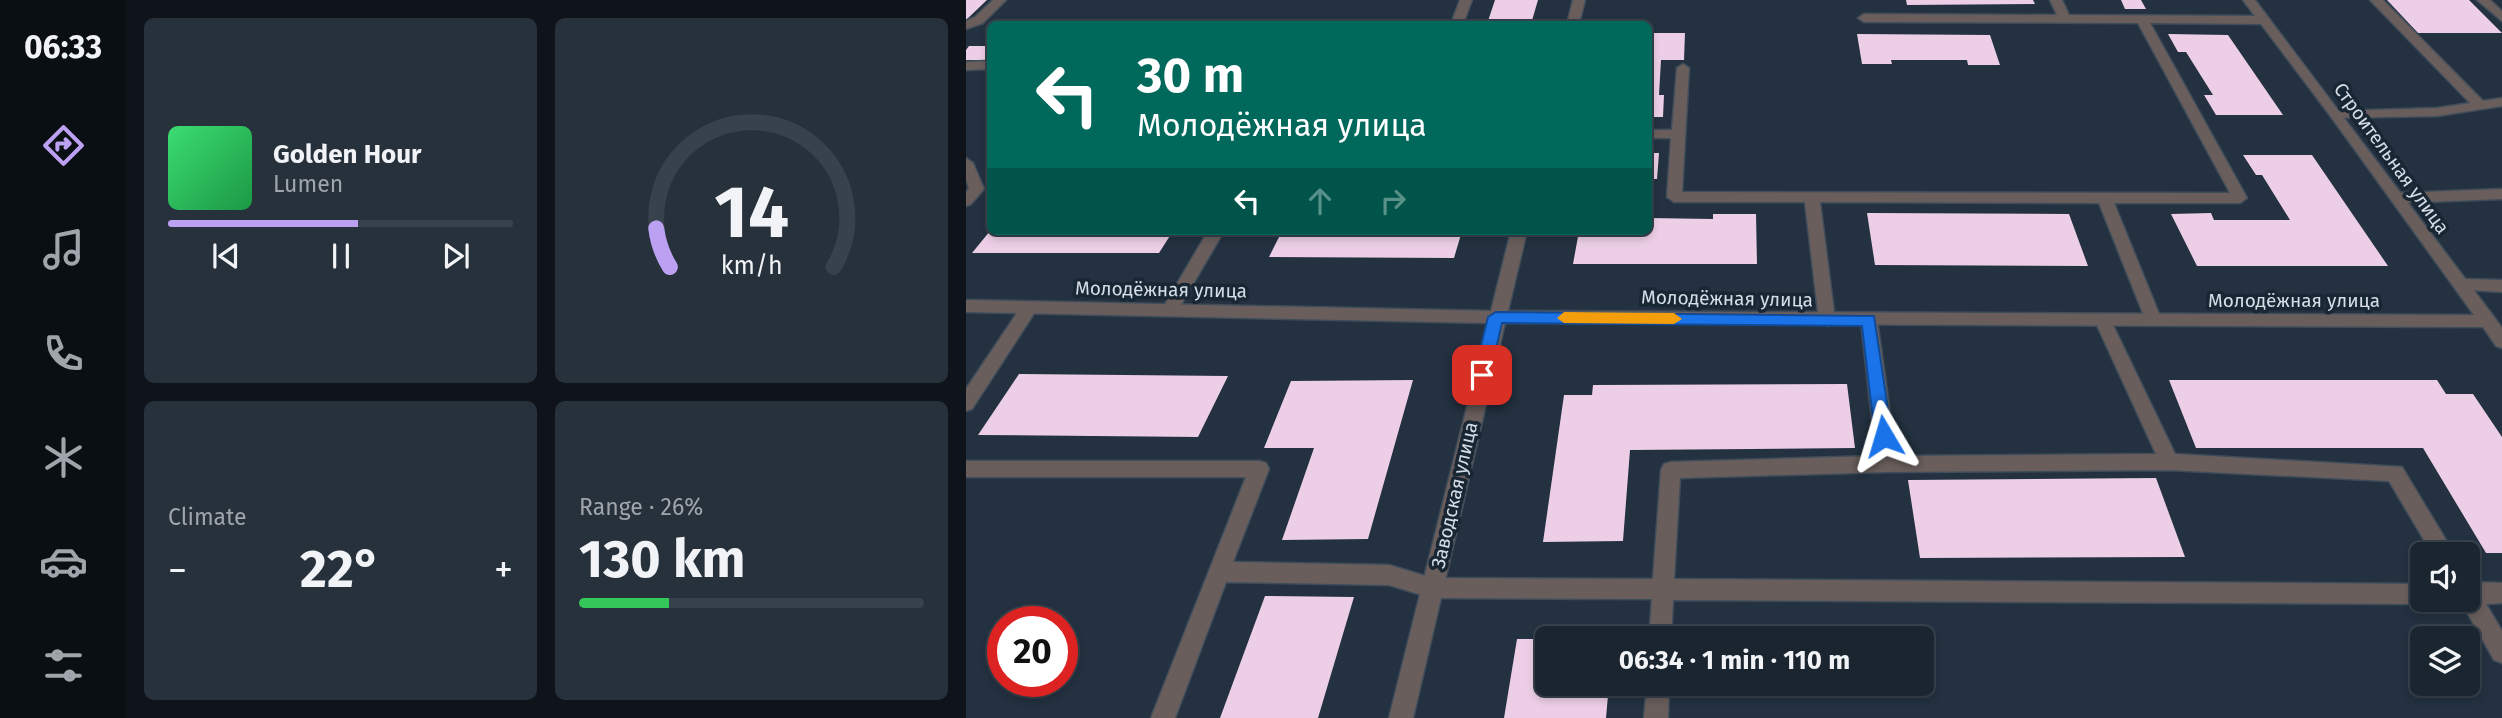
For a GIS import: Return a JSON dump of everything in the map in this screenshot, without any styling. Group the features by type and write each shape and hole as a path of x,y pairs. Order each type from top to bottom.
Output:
{"street":[{"path":"966,25 979,20 1000,0"},
{"path":"1458,21 1466,0"},
{"path":"1574,21 1579,0"},
{"path":"2056,0 2066,19"},
{"name":"Строительная улица","path":"2249,0 2462,285 2495,322 2502,341"},
{"path":"2376,0 2481,106"},
{"path":"2483,0 2502,17"},
{"path":"1864,18 2264,20"},
{"path":"1683,68 1674,197 2241,198 2142,20"},
{"path":"966,66 987,65"},
{"path":"2337,116 2437,112 2502,102"},
{"path":"1652,134 1678,134"},
{"path":"966,163 984,189 966,201"},
{"path":"2398,198 2502,194"},
{"path":"1812,197 1827,320"},
{"path":"2105,198 2154,321"},
{"path":"1169,311 1214,235"},
{"name":"Заводская улица","path":"1401,718 1518,235"},
{"path":"2462,285 2502,286"},
{"name":"Молодёжная улица","path":"966,306 1496,317 2495,322"},
{"path":"966,404 1030,308"},
{"path":"1869,320 1887,464"},
{"path":"2103,321 2169,462"},
{"path":"1661,626 1671,470 1887,464 2169,462 2395,473 2437,542"},
{"path":"966,469 1259,469 1163,718"},
{"path":"1219,572 1389,575 1432,588 2410,594"},
{"path":"2480,593 2502,593"},
{"path":"2479,612 2502,652"},
{"path":"1656,718 1657,696"}],"building":[{"path":"966,0 987,0 966,20"},
{"path":"1495,0 1538,0 1532,21 1488,21"},
{"path":"1906,0 2033,0 2035,4 1907,5"},
{"path":"2121,0 2141,0 2146,9 2125,9"},
{"path":"2387,0 2469,0 2502,33 2418,33"},
{"path":"1652,33 1685,33 1684,60 1661,60 1659,95 1664,95 1663,117 1652,117"},
{"path":"1857,34 1990,35 2000,65 1968,65 1967,60 1891,60 1892,64 1862,64"},
{"path":"2168,34 2228,35 2283,115 2216,115 2204,95 2213,95 2186,52 2178,52"},
{"path":"969,46 987,46 987,60 966,60"},
{"path":"1652,153 1659,153 1657,179 1652,179"},
{"path":"2243,155 2312,155 2388,266 2197,266 2171,214 2211,213 2214,220 2290,220 2262,175 2256,175"},
{"path":"1867,213 2069,214 2088,266 1875,265"},
{"path":"1713,214 1756,214 1757,264 1573,264 1578,235 1652,235 1652,218 1713,219"},
{"path":"987,235 1170,235 1159,253 972,253"},
{"path":"1280,235 1461,235 1454,258 1269,257"},
{"path":"1019,374 1228,376 1198,437 978,435"},
{"path":"1413,380 1368,539 1282,540 1314,448 1264,448 1291,381"},
{"path":"2169,380 2437,380 2446,394 2473,394 2502,437 2502,553 2486,553 2423,448 2196,448"},
{"path":"1847,384 1855,448 1630,450 1623,541 1543,542 1564,395 1592,395 1593,385"},
{"path":"2156,478 2185,557 1920,558 1908,480"},
{"path":"1265,596 1354,597 1318,718 1220,718"},
{"path":"1738,624 1777,626 1738,626"},
{"path":"1517,639 1535,639 1535,696 1608,696 1606,718 1504,718"}],"slow traffic":[{"path":"1564,318 1674,319"}],"route":[{"path":"1482,375 1496,317 1869,320 1884,436"}]}
